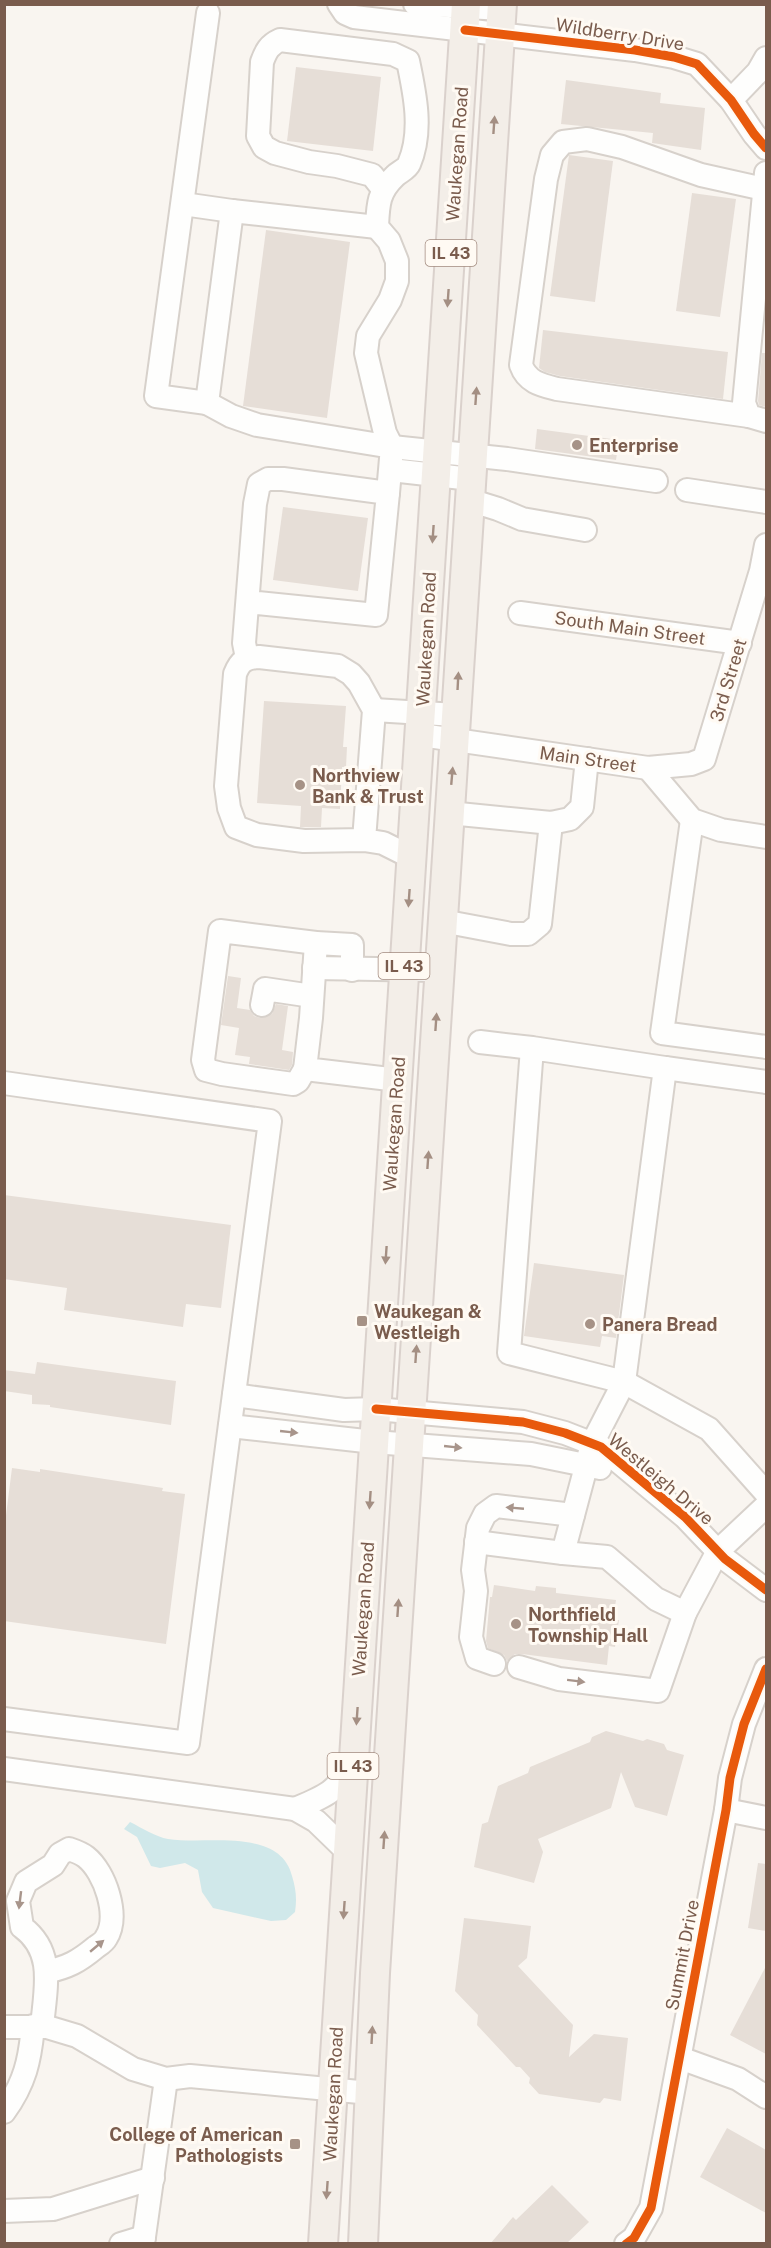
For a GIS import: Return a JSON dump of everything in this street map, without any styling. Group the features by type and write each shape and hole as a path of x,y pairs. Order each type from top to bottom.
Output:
{"main road":[{"name":"Waukegan Road","path":"323,2244 466,14"},
{"name":"Waukegan Road","path":"363,2244 375,1973 456,727 470,478 502,16"},
{"path":"404,978 439,980"}],"street":[{"name":"Wildberry Drive","path":"339,4 345,13 354,18 416,9 502,16 697,64 731,100 754,135 766,147"},
{"path":"377,227 378,207 383,189 408,166 414,142 417,103 408,62 416,9"},
{"path":"208,13 156,396 207,404 257,425 392,447 470,478 522,519 585,530"},
{"path":"383,189 372,175 274,153 264,147 258,136 262,62 272,43 280,40 393,54 408,62"},
{"path":"731,100 758,72 766,58"},
{"path":"586,139 622,147 701,175 765,181 744,403 758,418 556,389 537,384 525,375 521,365 546,179 552,155 563,142 586,139"},
{"path":"183,204 377,227 389,241 397,261 397,281 390,300 368,336 366,353 385,433 392,447 376,615 248,602"},
{"path":"207,404 232,211"},
{"path":"247,658 244,644 255,504 259,484 268,479 390,482 437,464"},
{"path":"470,478 656,482"},
{"path":"687,490 766,502"},
{"name":"3rd Street","path":"648,768 691,764 704,759 761,571 766,545"},
{"name":"South Main Street","path":"520,613 740,643"},
{"path":"364,840 374,710 359,683 351,674 338,666 259,657 247,658 239,663 235,674 226,786 229,808 236,827 257,835 304,841 364,840 383,843 411,857"},
{"name":"Main Street","path":"374,710 421,724 456,727 587,759 648,768 692,820"},
{"path":"449,813 551,823 570,819 582,807 587,759"},
{"path":"766,837 721,830 692,820 662,1033 766,1047"},
{"path":"442,921 511,934 528,934 540,924 551,823"},
{"path":"316,943 305,1069 298,1081 293,1084 281,1083 206,1070 203,1060 220,931 316,943 352,945 352,970"},
{"path":"314,968 352,970 404,978"},
{"path":"262,1005 265,989 312,996"},
{"path":"480,1042 766,1082"},
{"path":"532,1048 509,1353 624,1382 709,1429 766,1493"},
{"path":"563,1553 589,1454 624,1382 665,1068"},
{"path":"305,1069 398,1080"},
{"path":"4,1083 270,1121 188,1743 4,1719"},
{"name":"Westleigh Drive","path":"234,1395 344,1410 376,1410 523,1422 565,1433 589,1454 638,1479 685,1516 718,1551 766,1590"},
{"name":"Westleigh Drive","path":"230,1426 374,1442 531,1454 589,1454"},
{"path":"494,1664 477,1658 471,1637 476,1591 473,1570 478,1528 484,1514 496,1506 573,1515"},
{"path":"519,1667 559,1678 658,1691 685,1613 718,1551 766,1506"},
{"path":"476,1542 608,1557 656,1599 685,1613"},
{"name":"Summit Drive","path":"626,2244 634,2238 651,2208 726,1810 730,1778 744,1724 766,1669"},
{"path":"295,1809 319,1799 340,1785 353,1764"},
{"path":"4,1769 295,1809 316,1821 348,1852"},
{"path":"726,1810 766,1818"},
{"path":"4,2112 25,2075 30,2059 38,2027 46,1972 42,1949 32,1934 22,1927 18,1901 26,1882 53,1864 60,1854 69,1849 85,1856 97,1868 107,1893 112,1918 106,1939 87,1955 74,1964 46,1972"},
{"path":"4,2027 38,2027 77,2036 133,2069 166,2079 190,2076 370,2093"},
{"path":"680,2058 738,2079 766,2097"},
{"path":"121,2244 143,2240 166,2079"},
{"path":"4,2211 53,2209 153,2178"}],"water":[{"path":"130,1822 168,1839 240,1841 258,1844 273,1850 285,1861 292,1876 296,1894 295,1912 286,1920 271,1921 213,1908 202,1892 198,1870 185,1863 160,1868 151,1866 137,1837 124,1829"}],"building":[{"path":"296,67 381,77 373,151 287,141"},
{"path":"566,80 661,93 660,103 705,108 701,150 652,143 653,133 561,124"},
{"path":"569,155 613,161 595,302 550,296"},
{"path":"692,193 736,199 720,317 676,311"},
{"path":"266,230 350,242 327,418 243,406"},
{"path":"543,330 728,352 723,399 545,372 539,368"},
{"path":"762,353 766,353 766,407 759,405 758,401"},
{"name":"Enterprise","path":"537,429 619,440 616,460 535,449"},
{"path":"283,507 368,518 358,591 273,580"},
{"name":"Northview Bank & Trust","path":"264,701 346,706 343,747 347,747 346,767 342,767 340,809 322,808 321,827 300,827 301,806 257,803"},
{"path":"228,976 241,978 237,1008 250,1010 254,1016 260,1018 272,1014 276,1004 288,1006 282,1050 293,1052 292,1065 289,1070 249,1064 250,1057 235,1055 239,1028 221,1025"},
{"path":"4,1195 231,1225 221,1308 186,1304 183,1327 64,1310 67,1288 4,1279"},
{"path":"534,1263 624,1275 616,1338 602,1336 600,1347 524,1336"},
{"path":"37,1362 176,1381 171,1425 32,1404 32,1395 4,1391 4,1370 35,1374"},
{"path":"12,1468 40,1472 40,1469 163,1488 162,1491 185,1494 166,1644 4,1621 4,1531"},
{"path":"494,1585 535,1591 536,1586 556,1588 556,1593 616,1600 613,1620 619,1620 615,1647 609,1646 607,1665 522,1654 515,1654 507,1661 504,1655 488,1648 486,1641 490,1597 492,1597"},
{"path":"606,1731 664,1744 667,1750 684,1755 667,1816 635,1807 621,1772 611,1808 538,1839 543,1852 534,1883 474,1867 482,1824 488,1822 498,1786 528,1773 530,1767 590,1742 592,1737"},
{"path":"758,1863 766,1864 766,1931 748,1928"},
{"path":"464,1918 531,1926 527,1958 518,1966 573,2025 569,2057 594,2034 628,2038 621,2101 604,2098 600,2103 539,2094 529,2083 530,2078 520,2067 516,2067 477,2025 478,2015 455,1991"},
{"path":"766,1966 766,2054 730,2035"},
{"path":"727,2128 766,2150 766,2213 700,2177"},
{"path":"552,2185 589,2222 566,2244 490,2244 513,2217 516,2220"}],"cycle path":[{"path":"465,30 635,50 697,64 731,100 766,148"},
{"path":"376,1409 523,1422 565,1433 601,1447 685,1517 725,1559 766,1590"},
{"path":"626,2244 634,2238 651,2208 726,1810 730,1778 744,1724 766,1669"}],"place":[{"name":"Enterprise","path":"577,445"},
{"name":"Northview Bank & Trust","path":"300,785"},
{"name":"Waukegan & Westleigh","path":"362,1321"},
{"name":"Panera Bread","path":"590,1324"},
{"name":"Northfield Township Hall","path":"516,1624"},
{"name":"College of American Pathologists","path":"295,2144"}]}
